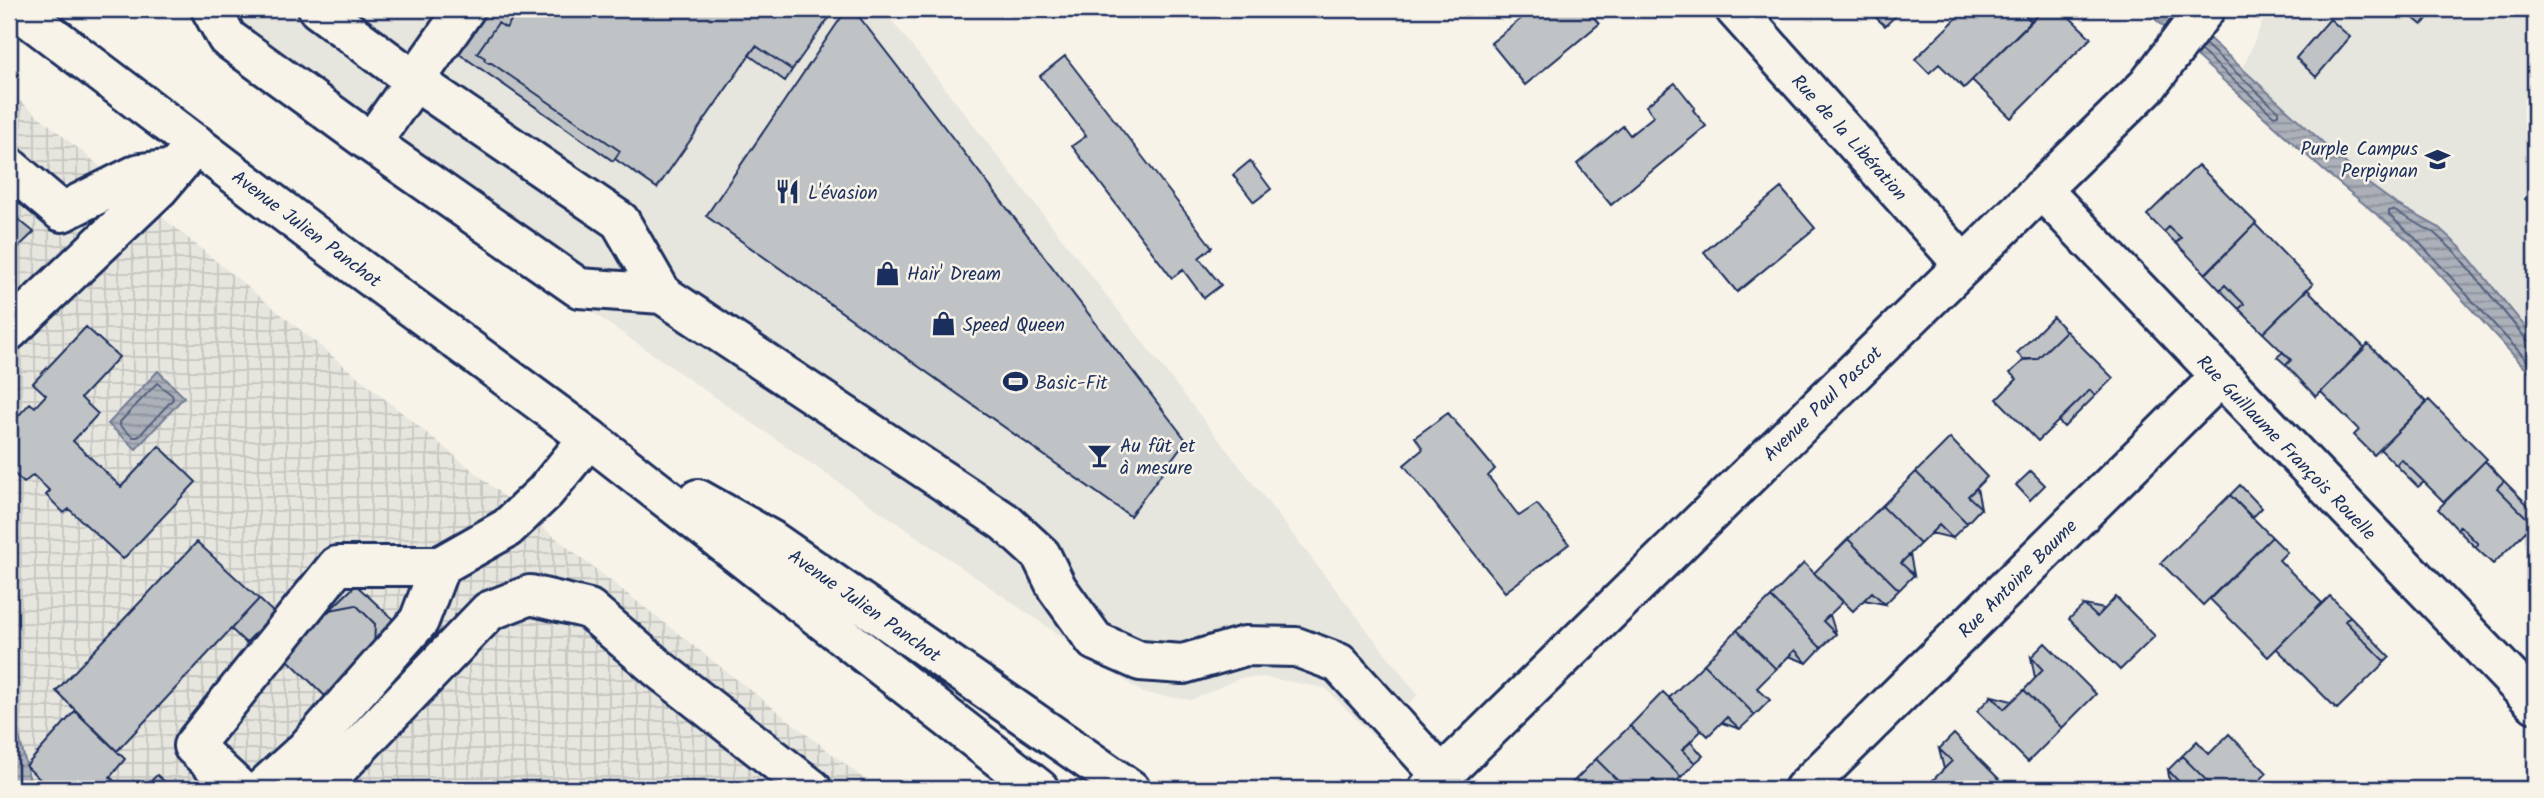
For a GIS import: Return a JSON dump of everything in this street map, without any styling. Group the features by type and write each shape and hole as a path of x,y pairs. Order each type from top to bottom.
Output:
{"street":[{"path":"211,9 227,38 371,143 579,288 662,295"},
{"path":"318,9 415,81 620,221 662,295 1005,522 1041,555 1057,588 1095,641 1140,661 1183,664 1245,646 1296,647 1339,663 1435,782"},
{"path":"371,143 465,9"},
{"name":"Rue de la Libération","path":"1735,9 1964,265"},
{"name":"Avenue Paul Pascot","path":"1435,782 2148,85 2205,9"},
{"name":"Avenue Julien Panchot","path":"23,11 185,157 329,246 589,438 1039,789"},
{"path":"9,167 62,212 140,173 185,157"},
{"path":"9,331 159,188 185,157"},
{"name":"Rue Guillaume François Rouelle","path":"2041,189 2535,703"},
{"name":"Rue Antoine Baume","path":"1816,786 2220,377"},
{"path":"239,789 193,746 337,566 440,566 507,528 545,492 589,438"},
{"name":"Avenue Julien Panchot","path":"589,438 771,540 1130,789"},
{"path":"262,789 305,750 419,621 440,566"},
{"path":"318,789 489,611 530,595 589,609 660,670 812,789"}],"shaded area":[{"path":"193,9 883,9 1418,695 1374,737 1325,688 1264,677 1240,678 1191,700 1143,693 236,66 196,24"},
{"name":"Purple Campus Perpignan","path":"2268,9 2535,9 2535,339 2461,248 2438,227 2396,204 2366,182 2243,68"},
{"path":"9,92 543,528 877,789 32,789 9,696"}],"water":[{"path":"2144,9 2177,9 2366,182 2396,204 2438,227 2461,248 2535,339 2535,379 2410,242 2323,170"},
{"path":"158,371 184,397 136,449 108,424"},
{"path":"9,696 32,789 9,789"}],"building":[{"path":"488,9 519,9 506,28 498,23 477,53 620,151 613,161 458,53"},
{"path":"519,9 835,9 792,70 756,46 657,188 615,159 620,151 477,53 498,23 506,28"},
{"path":"847,9 853,9 1186,440 1130,516 706,216"},
{"path":"1533,9 1587,9 1599,24 1525,85 1491,43"},
{"path":"1879,9 1903,9 1885,26 1873,15"},
{"path":"1966,9 2019,9 2031,21 1964,88 1939,64 1929,73 1915,59"},
{"path":"2019,9 2034,9 2039,13 2031,21"},
{"path":"2044,9 2061,9 2091,38 2011,118 1972,80"},
{"path":"2402,9 2435,9 2422,25"},
{"path":"2330,19 2350,37 2316,77 2296,58"},
{"path":"756,46 792,70 785,81 749,55"},
{"path":"1065,56 1212,247 1199,258 1221,285 1204,298 1183,270 1172,278 1072,146 1086,136 1040,76"},
{"path":"1675,83 1706,126 1611,205 1577,164 1623,126 1630,135 1654,116 1646,106"},
{"path":"1250,161 1271,189 1254,202 1233,175"},
{"path":"2198,165 2256,223 2206,274 2176,243 2181,238 2169,227 2164,232 2147,215"},
{"path":"1781,188 1815,228 1737,292 1704,252"},
{"path":"2535,188 2535,208 2525,199"},
{"path":"9,212 34,232 9,256"},
{"path":"2255,224 2313,284 2263,333 2239,309 2244,304 2225,285 2220,290 2205,274"},
{"path":"2169,227 2181,238 2176,243 2164,232"},
{"path":"2225,285 2244,304 2239,309 2220,290"},
{"path":"2307,289 2365,348 2316,397 2286,365 2291,360 2263,333"},
{"path":"2053,317 2066,331 2037,359 2024,360 2017,353"},
{"path":"86,327 119,357 81,398 98,414 73,441 121,487 159,446 196,482 123,559 69,509 64,513 46,495 50,491 33,475 24,483 9,469 9,426 30,403 35,407 46,395 33,383"},
{"path":"2066,331 2113,378 2095,396 2090,390 2038,441 1997,399 2017,379 2010,373 2025,359 2037,359"},
{"path":"2368,344 2427,403 2374,455 2354,435 2359,430 2321,392"},
{"path":"2283,352 2291,360 2286,365 2277,357"},
{"path":"2090,390 2095,396 2064,427 2058,421"},
{"path":"2429,400 2487,459 2444,502 2401,459 2396,465 2380,449"},
{"path":"1448,413 1495,469 1488,476 1519,516 1537,504 1569,544 1505,592 1404,465 1423,449 1415,437"},
{"path":"1950,438 1987,477 1968,496 1981,508 1967,523 1916,472"},
{"path":"2401,459 2424,482 2418,487 2396,465"},
{"path":"2485,461 2504,481 2497,488 2533,524 2493,564 2475,547 2478,544 2460,526 2457,529 2438,509"},
{"path":"2031,471 2045,485 2030,500 2016,485"},
{"path":"1916,472 1967,523 1952,538 1939,525 1920,544 1882,506"},
{"path":"2504,481 2535,512 2533,524 2497,488"},
{"path":"2240,485 2262,508 2252,518 2230,495"},
{"path":"1977,488 1981,508 1968,496"},
{"path":"2230,495 2272,537 2203,605 2161,563"},
{"path":"1882,506 1920,544 1901,563 1914,575 1899,590 1848,539"},
{"path":"1939,525 1952,538 1931,533"},
{"path":"2460,526 2478,544 2475,547 2457,529"},
{"path":"2272,537 2287,552 2279,560 2322,603 2268,657 2210,599"},
{"path":"1848,539 1899,590 1885,604 1872,592 1853,611 1814,573"},
{"path":"197,542 259,599 117,751 56,691"},
{"path":"1910,554 1914,575 1901,563"},
{"path":"1804,563 1843,602 1823,621 1836,634 1821,648 1771,597"},
{"path":"356,585 397,623 374,649 375,624 356,605 330,610"},
{"path":"1872,592 1885,604 1864,600"},
{"path":"2330,596 2350,616 2345,621 2385,662 2337,709 2276,648"},
{"path":"1771,597 1821,648 1807,663 1795,650 1776,669 1737,630"},
{"path":"2116,597 2155,636 2120,670 2069,619 2084,605 2097,617"},
{"path":"259,599 274,613 246,643 231,629"},
{"path":"356,605 375,624 374,649 326,697 285,657 330,610"},
{"path":"2084,605 2104,609 2097,617"},
{"path":"1830,615 1836,634 1823,621"},
{"path":"2350,616 2390,657 2385,662 2345,621"},
{"path":"1737,630 1776,669 1757,688 1770,700 1755,715 1704,664"},
{"path":"2045,643 2096,694 2062,728 2024,690 2043,670 2031,657"},
{"path":"1795,650 1807,663 1789,656"},
{"path":"2031,657 2043,670 2035,678"},
{"path":"1704,664 1755,715 1740,729 1727,717 1708,736 1669,698"},
{"path":"2024,690 2062,728 2028,762 1977,711 1992,696 2004,709"},
{"path":"1663,692 1702,730 1682,750 1695,763 1681,777 1630,726"},
{"path":"1992,696 2012,701 2004,709"},
{"path":"75,711 125,759 110,777 123,789 50,789 26,766"},
{"path":"1727,717 1740,729 1722,723"},
{"path":"1630,726 1681,777 1668,789 1664,789 1653,779 1643,789 1626,789 1596,759"},
{"path":"1954,734 2005,785 2000,789 1939,789 1931,782 1952,761 1939,749"},
{"path":"2229,734 2267,773 2251,789 2215,789 2182,756 2197,741 2209,754"},
{"path":"1691,742 1703,756 1695,763 1682,750"},
{"path":"1939,749 1952,761 1944,769"},
{"path":"2182,756 2215,789 2173,789 2180,783 2168,770"},
{"path":"1596,759 1626,789 1566,789"},
{"path":"2168,770 2180,783 2173,789 2171,789"},
{"path":"157,775 173,789 143,789"},
{"path":"1653,779 1664,789 1645,787"}],"place":[{"name":"Purple Campus Perpignan","path":"2438,159"},
{"name":"L'évasion","path":"788,192"},
{"name":"Hair' Dream","path":"887,273"},
{"name":"Speed Queen","path":"943,324"},
{"name":"Basic-Fit","path":"1015,382"},
{"name":"Au fût et à mesure","path":"1100,456"}]}
